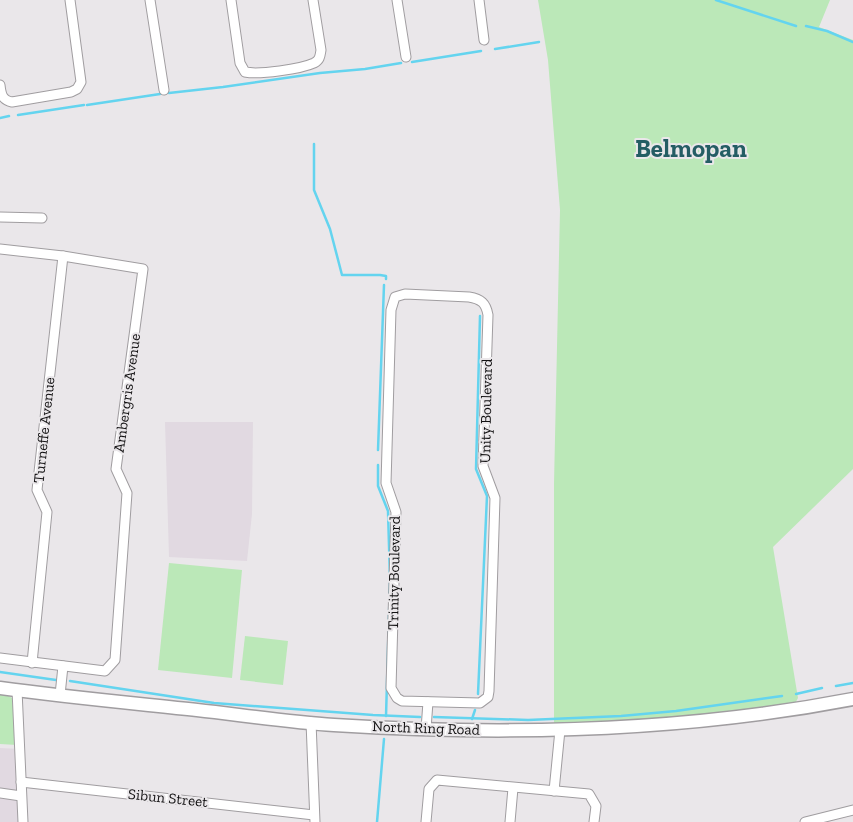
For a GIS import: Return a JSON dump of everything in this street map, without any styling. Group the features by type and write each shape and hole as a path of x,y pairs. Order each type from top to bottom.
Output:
{"main road":[{"name":"North Ring Road","path":"0,688 311,722 426,730 624,728 765,713 853,699"}],"street":[{"path":"0,84 5,101 12,102 71,92 82,82 70,0"},
{"path":"150,0 164,90"},
{"path":"231,0 240,63 245,72 252,73 286,70 314,63 320,58 321,50 313,0"},
{"path":"397,0 406,57"},
{"path":"479,0 484,40"},
{"path":"0,217 42,218"},
{"name":"Ambergris Avenue","path":"0,249 62,256 143,269 116,469 127,493 115,660 105,671 63,666"},
{"name":"Turneffe Avenue","path":"32,663 47,512 37,490 62,256"},
{"name":"Unity Boulevard","path":"395,297 405,294 478,298 484,302 488,315 483,466 495,498 489,691 488,696 480,703 428,702"},
{"name":"Trinity Boulevard","path":"395,297 391,310 386,456 386,484 396,512 391,688 396,698 402,701 428,702"},
{"path":"0,658 63,666 60,695"},
{"path":"17,690 23,822"},
{"path":"426,730 428,702"},
{"path":"311,722 315,818"},
{"path":"554,791 560,730"},
{"path":"426,822 429,789 437,780 589,794 596,806 594,822"},
{"name":"Sibun Street","path":"21,782 315,818"},
{"path":"510,822 513,788"},
{"path":"0,793 21,796"},
{"path":"805,822 853,810"}],"shaded area":[{"path":"165,422 253,422 252,514 247,561 169,557"},
{"path":"0,748 21,749 24,822 0,822"}],"green space":[{"path":"538,0 830,0 819,27 853,40 853,469 773,547 798,698 792,709 680,723 554,724 554,484 560,210 548,60"},
{"path":"169,563 242,570 232,678 158,670"},
{"path":"245,636 288,641 283,685 240,680"},
{"path":"0,691 12,698 17,745 0,744"}],"waterway":[{"path":"716,0 796,26"},
{"path":"806,26 827,31 853,42"},
{"path":"495,49 539,42"},
{"path":"412,62 481,51"},
{"path":"169,93 401,63"},
{"path":"87,105 160,94"},
{"path":"18,115 84,105"},
{"path":"0,118 9,116"},
{"path":"314,144 314,190 330,229 342,275 380,275 386,276 386,279"},
{"path":"378,450 384,285"},
{"path":"478,694 487,496 476,469 480,316"},
{"path":"378,465 378,486 388,511 390,580 386,716"},
{"path":"0,672 56,680"},
{"path":"70,681 214,703 420,717"},
{"path":"836,686 853,683"},
{"path":"796,694 822,688"},
{"path":"434,717 528,720 621,716 676,711 782,696"},
{"path":"472,719 475,710"},
{"path":"377,822 384,739"}],"district":[{"name":"Belmopan","path":"691,148"}]}
